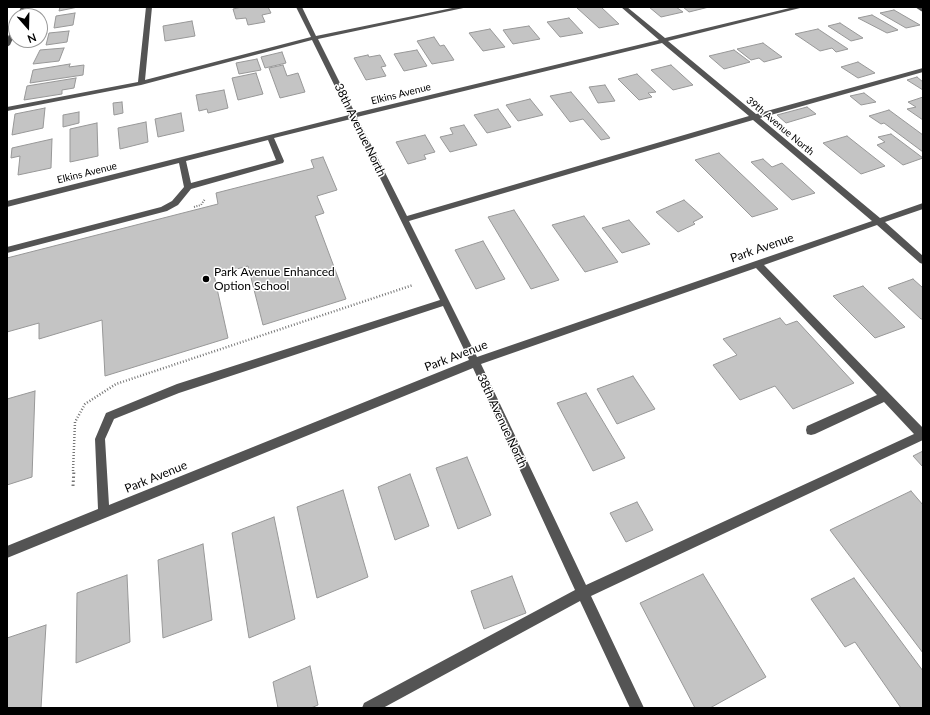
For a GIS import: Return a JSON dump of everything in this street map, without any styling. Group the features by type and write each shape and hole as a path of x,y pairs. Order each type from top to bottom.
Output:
{"street":[{"path":"141,83 149,7"},
{"name":"38th Avenue North","path":"299,7 475,362 637,708"},
{"path":"7,109 141,83 314,38 465,7"},
{"name":"39th Avenue North","path":"624,7 879,222 923,261"},
{"name":"Elkins Avenue","path":"7,204 353,116 800,7"},
{"path":"918,7 923,10"},
{"path":"404,220 754,117 923,70"},
{"path":"7,250 164,209 175,203 188,187 280,161 270,137"},
{"path":"182,159 188,187"},
{"name":"Park Avenue","path":"7,552 475,362 923,206"},
{"path":"369,708 583,593 922,435 758,264"},
{"path":"104,512 100,439 110,416 177,389 445,302"},
{"path":"811,430 884,397"}],"building":[{"path":"60,7 78,7 59,11"},
{"path":"242,7 268,7 271,13 262,15 265,22 248,25 246,18 236,19 233,9"},
{"path":"576,7 601,7 619,24 599,28"},
{"path":"649,7 676,7 683,12 661,17"},
{"path":"683,7 709,7 689,12"},
{"path":"894,10 920,25 906,28 880,13"},
{"path":"75,13 73,25 54,28 56,16"},
{"path":"872,15 898,30 887,33 858,18"},
{"path":"569,18 583,33 560,37 547,22"},
{"path":"192,21 195,36 165,41 163,26"},
{"path":"840,23 863,38 851,41 828,26"},
{"path":"529,26 540,39 513,44 503,30"},
{"path":"490,29 505,47 483,51 469,33"},
{"path":"818,29 848,49 836,52 832,48 820,51 795,34"},
{"path":"69,31 67,42 48,45 49,33"},
{"path":"434,37 440,46 444,45 454,60 432,64 417,41"},
{"path":"763,43 782,57 764,62 759,58 751,60 737,49"},
{"path":"64,48 59,61 33,64 40,50"},
{"path":"417,50 427,66 404,71 394,54"},
{"path":"734,50 750,62 724,69 709,56"},
{"path":"282,52 286,63 265,68 261,57"},
{"path":"368,55 369,57 380,55 386,66 381,67 386,76 366,80 354,58"},
{"path":"257,59 261,70 239,74 236,63"},
{"path":"858,62 875,73 858,78 841,67"},
{"path":"70,64 69,67 84,65 83,75 30,83 33,70"},
{"path":"283,65 287,76 298,73 305,92 280,98 269,68"},
{"path":"671,65 693,85 673,90 651,70"},
{"path":"256,73 263,94 238,100 232,78"},
{"path":"637,74 656,92 648,93 652,97 639,100 618,79"},
{"path":"917,77 923,82 923,90 907,80"},
{"path":"76,78 74,88 62,90 62,94 24,100 27,86"},
{"path":"605,85 615,101 598,103 589,87"},
{"path":"224,90 228,108 208,113 207,109 199,111 196,95"},
{"path":"571,92 610,138 601,140 583,119 570,122 550,96"},
{"path":"864,93 876,102 861,105 850,96"},
{"path":"923,97 923,120 907,109 916,107 908,102"},
{"path":"530,99 543,115 518,121 506,105"},
{"path":"122,102 123,113 114,115 113,103"},
{"path":"807,107 816,114 786,123 777,115"},
{"path":"45,108 43,128 12,135 15,114"},
{"path":"498,109 511,127 487,133 474,115"},
{"path":"889,110 923,135 923,152 884,123 881,124 869,116"},
{"path":"79,112 79,123 63,127 63,115"},
{"path":"181,113 184,131 158,137 155,119"},
{"path":"146,122 148,142 120,149 118,128"},
{"path":"97,123 98,156 70,162 70,129"},
{"path":"464,125 477,145 450,152 440,137 453,134 450,128"},
{"path":"891,134 923,158 903,165 877,145 885,142 878,137"},
{"path":"425,135 435,152 424,155 426,159 408,164 396,142"},
{"path":"847,136 885,166 861,174 823,143"},
{"path":"52,139 51,168 18,175 20,156 11,158 12,148"},
{"path":"719,153 778,209 752,217 695,160"},
{"path":"323,157 337,190 317,196 324,213 315,216 346,299 263,325 248,266 214,275 228,338 105,376 102,320 39,339 39,323 7,332 7,258 218,204 216,193 314,168 311,160"},
{"path":"763,159 772,167 782,163 815,193 792,200 751,162"},
{"path":"684,200 703,217 693,222 695,224 678,232 656,212"},
{"path":"514,210 559,280 531,289 488,217"},
{"path":"584,216 618,262 585,272 552,225"},
{"path":"629,220 650,244 622,253 602,228"},
{"path":"483,241 505,279 476,289 455,250"},
{"path":"913,279 923,288 923,319 921,319 888,288"},
{"path":"863,286 905,327 875,338 833,296"},
{"path":"780,318 786,325 797,321 854,383 793,409 775,386 740,400 713,365 737,355 723,339"},
{"path":"633,376 655,409 617,424 597,389"},
{"path":"35,391 32,477 7,485 7,399"},
{"path":"586,393 625,458 593,471 557,403"},
{"path":"923,451 923,467 913,456"},
{"path":"467,457 491,515 458,529 436,468"},
{"path":"410,474 429,526 395,540 378,487"},
{"path":"343,490 368,577 317,598 297,507"},
{"path":"911,491 923,505 923,653 830,530"},
{"path":"637,502 653,530 626,542 610,513"},
{"path":"274,517 295,619 249,638 232,533"},
{"path":"203,544 212,620 163,638 158,560"},
{"path":"703,574 766,677 710,708 695,708 640,603"},
{"path":"127,575 130,642 76,663 77,593"},
{"path":"512,576 526,613 484,629 471,591"},
{"path":"854,578 923,671 923,708 901,708 855,642 845,647 811,599"},
{"path":"46,625 41,708 7,708 7,638"},
{"path":"310,666 318,705 311,708 278,708 273,682"}],"place":[{"name":"Park Avenue Enhanced Option School","path":"206,279"}]}
